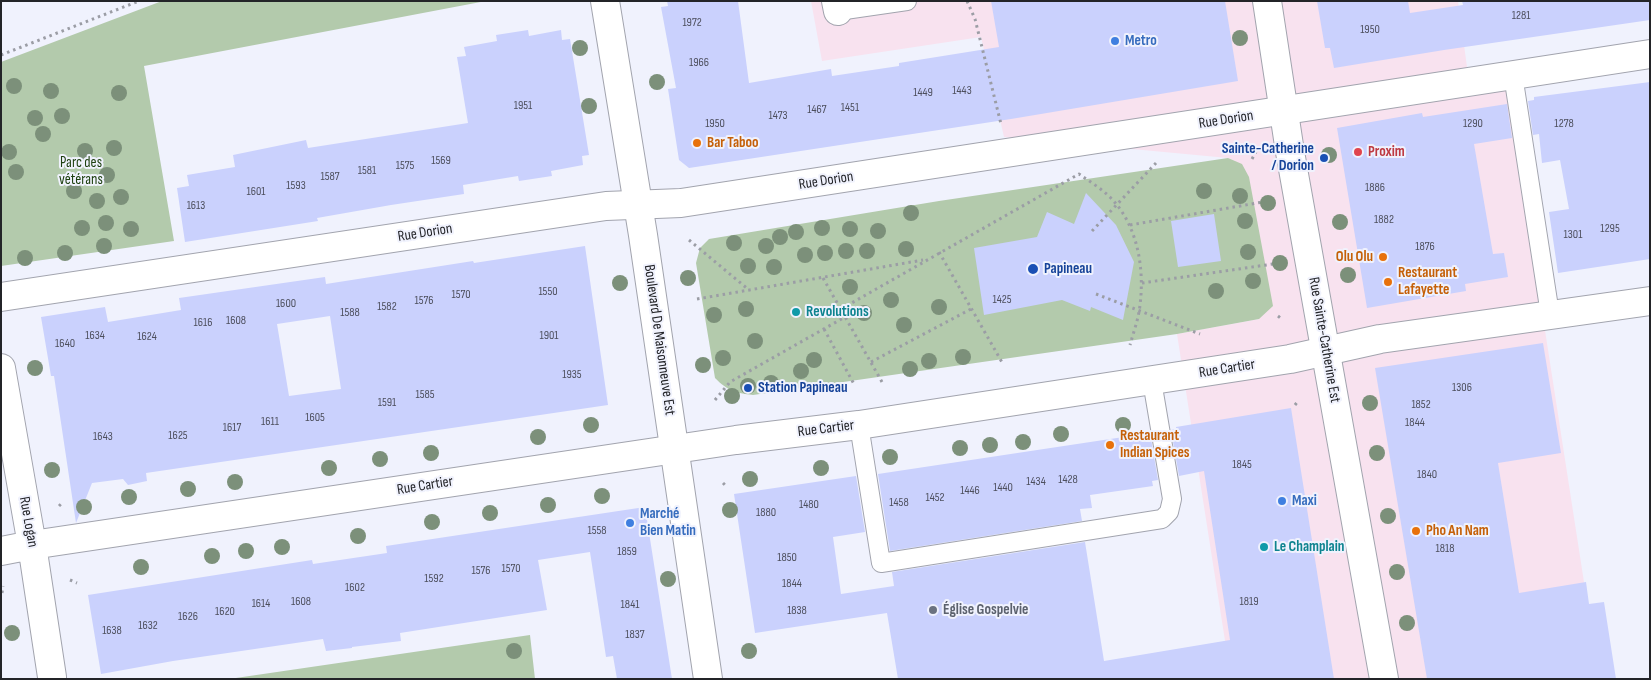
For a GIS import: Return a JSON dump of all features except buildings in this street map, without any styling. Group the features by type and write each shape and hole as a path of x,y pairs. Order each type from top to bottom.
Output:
{"street":[{"name":"Boulevard De Maisonneuve Est","path":"605,1 638,205 708,679"},
{"name":"Rue Sainte-Catherine Est","path":"1267,1 1290,152 1384,679"},
{"name":"Rue Dorion","path":"1,297 606,206 681,202 1650,54"},
{"name":"Rue Cartier","path":"1,552 32,545 675,449 859,425 1152,381 1290,359 1380,339 1650,301"},
{"name":"Rue Logan","path":"1,368 32,545 52,677"}],"lane":[{"path":"837,6 907,1"},
{"path":"1513,75 1550,314"},
{"path":"859,425 881,563 1162,519 1169,512 1172,499 1152,381"}],"path":[{"path":"1,55 139,1"},
{"path":"967,1 975,19 1001,124"},
{"path":"1252,158 1256,152"},
{"path":"1092,231 1156,163"},
{"path":"840,309 1079,174 1102,190 1117,205 1130,225 1139,255 1142,283 1139,311 1130,345"},
{"path":"1130,225 1263,202"},
{"path":"689,240 749,290"},
{"path":"939,252 1003,364"},
{"path":"697,299 927,260"},
{"path":"1142,283 1273,264"},
{"path":"823,278 882,382"},
{"path":"1096,294 1200,334"},
{"path":"871,362 971,309"},
{"path":"1278,316 1283,320"},
{"path":"715,400 730,382 845,317"},
{"path":"824,329 855,386"},
{"path":"1295,405 1299,400"},
{"path":"723,484 727,487"},
{"path":"58,506 63,502"},
{"path":"70,580 77,583"},
{"path":"2,593 3,586"}],"shaded area":[{"path":"811,1 1458,1 1470,89 1507,85 1599,679 1231,679 1177,334 1259,319 1242,165 1228,158 1004,137 981,37 822,61"}],"green space":[{"name":"Parc des vétérans","path":"162,1 486,1 144,66 174,241 1,266 1,62"},
{"path":"1228,158 1242,164 1249,177 1273,306 1259,319 1177,334 753,395 732,391 715,378 696,263 700,248 709,239 939,201"},
{"path":"530,635 535,679 229,679"}],"place":[{"name":"Metro","path":"1115,41"},
{"name":"Bar Taboo","path":"697,143"},
{"name":"Proxim","path":"1358,152"},
{"name":"Sainte-Catherine / Dorion","path":"1324,158"},
{"name":"Olu Olu","path":"1383,257"},
{"name":"Papineau","path":"1033,269"},
{"name":"Restaurant Lafayette","path":"1388,282"},
{"name":"Revolutions","path":"796,312"},
{"name":"Station Papineau","path":"748,388"},
{"name":"Restaurant Indian Spices","path":"1110,445"},
{"name":"Maxi","path":"1282,501"},
{"name":"Marché Bien Matin","path":"630,523"},
{"name":"Pho An Nam","path":"1416,531"},
{"name":"Le Champlain","path":"1264,547"},
{"name":"Église Gospelvie","path":"933,610"}]}
